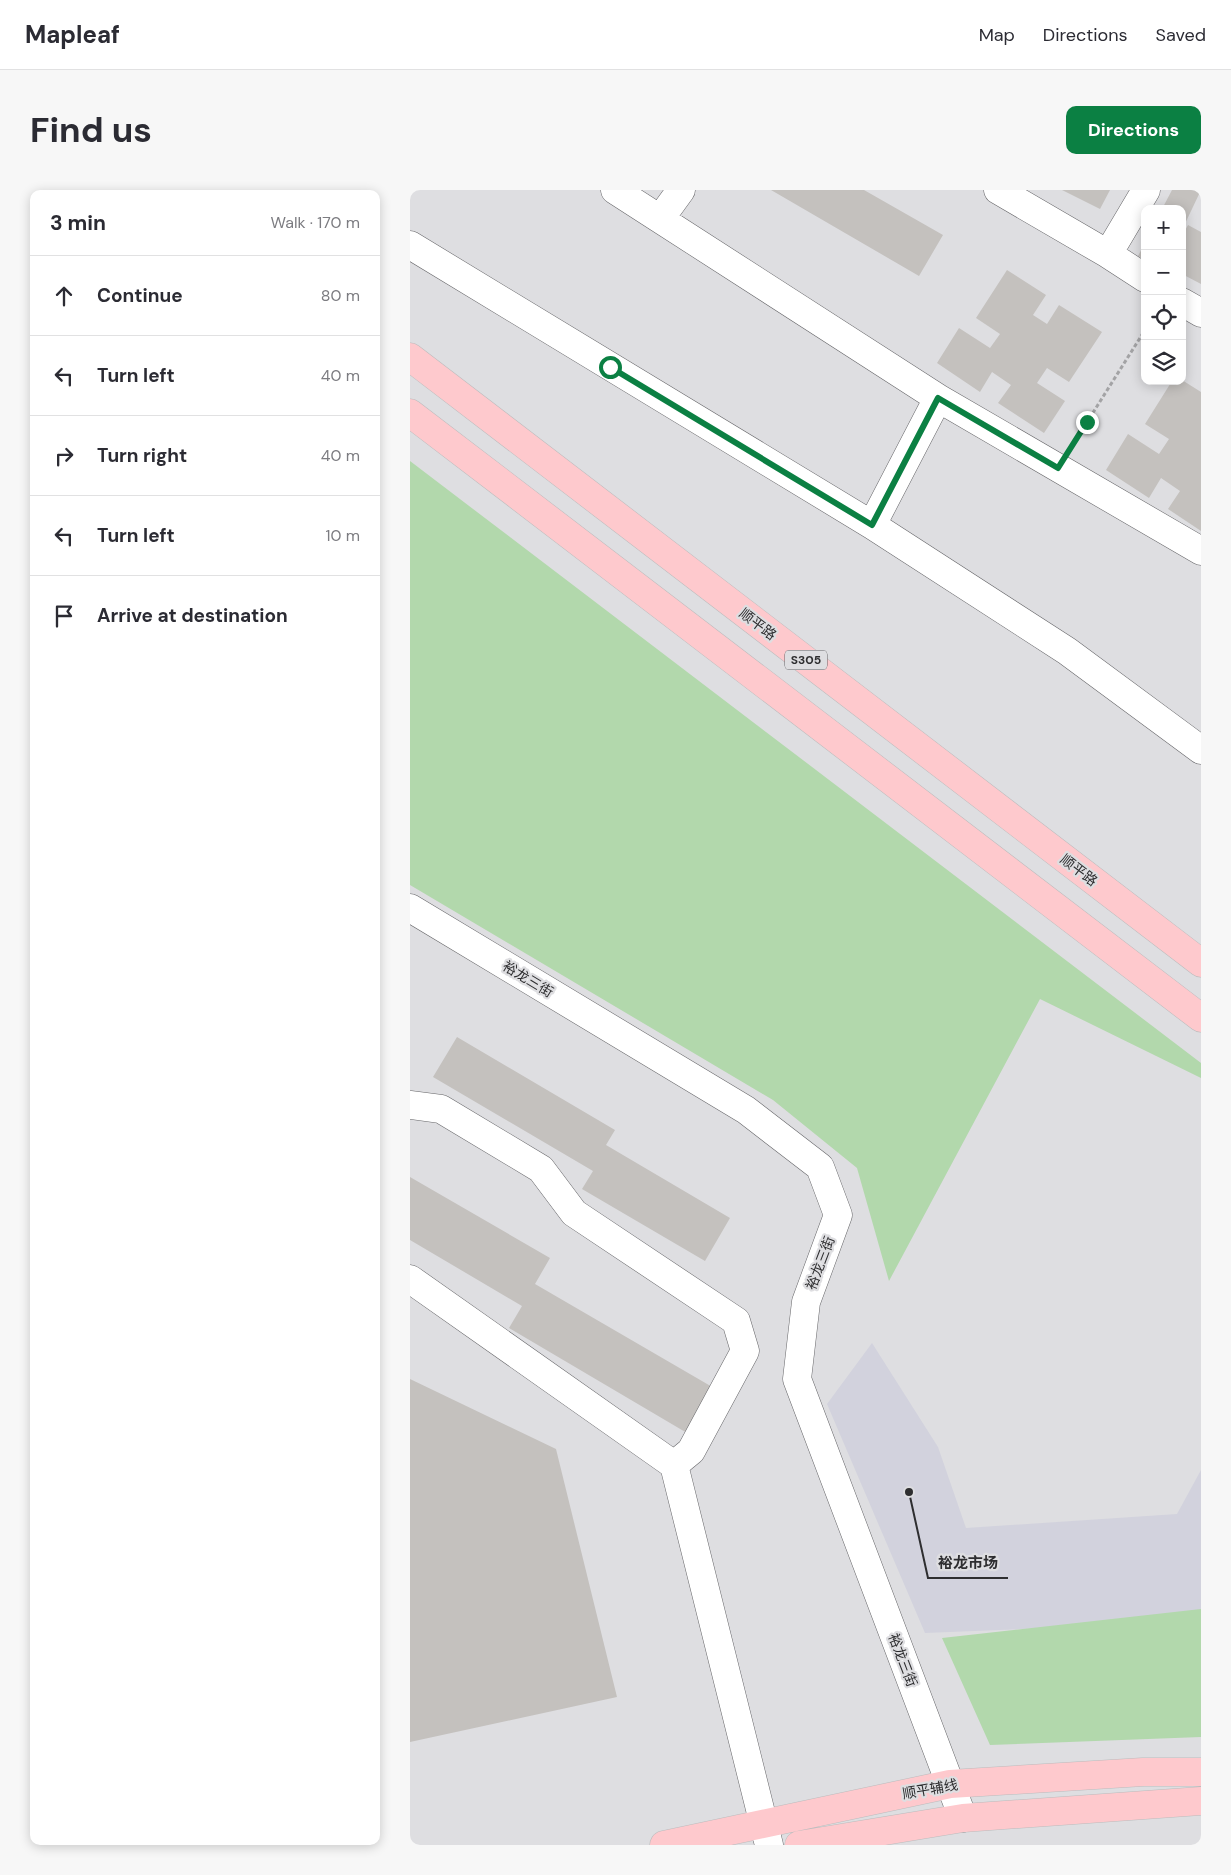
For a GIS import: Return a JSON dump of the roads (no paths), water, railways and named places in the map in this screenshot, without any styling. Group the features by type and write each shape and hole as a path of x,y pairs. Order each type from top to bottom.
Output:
{"main road":[{"name":"顺平路","path":"410,357 1201,963"},
{"path":"410,413 1201,1018"},
{"name":"顺平辅线","path":"664,1845 766,1834 950,1784 1143,1772 1201,1772"},
{"path":"799,1845 963,1818 1201,1801"}],"street":[{"path":"614,190 938,398 1201,551"},
{"path":"660,219 681,190"},
{"path":"998,190 1141,275"},
{"path":"1108,254 1146,190"},
{"path":"410,245 872,525 1067,651 1201,750"},
{"path":"1186,304 1201,313"},
{"path":"872,525 938,398"},
{"name":"裕龙三街","path":"410,908 746,1110 820,1167 838,1215 806,1302 797,1379 963,1818"},
{"path":"410,1105 441,1110 541,1169 574,1213 736,1321 744,1351 691,1451 674,1465"},
{"path":"410,1279 674,1465 766,1834"}],"place":[{"name":"裕龙市场","path":"909,1492"}]}
